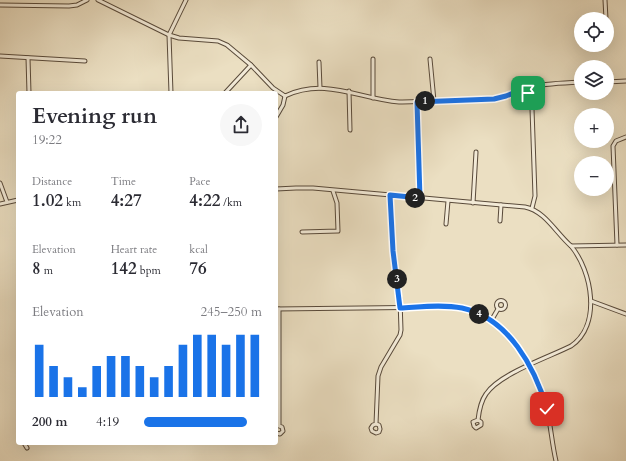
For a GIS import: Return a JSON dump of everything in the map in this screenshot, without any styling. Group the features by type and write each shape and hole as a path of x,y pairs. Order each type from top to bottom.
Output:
{"street":[{"path":"0,5 69,6 77,5 87,0"},
{"path":"98,0 169,35 179,38 218,42 227,45 251,65 278,91"},
{"path":"171,91 169,35 186,0"},
{"path":"605,0 606,12"},
{"path":"0,56 85,61"},
{"path":"28,58 29,91"},
{"path":"373,59 373,98"},
{"path":"430,59 434,101"},
{"path":"319,62 320,88"},
{"path":"227,91 251,65"},
{"path":"614,82 626,81"},
{"path":"285,96 295,92 320,88 349,91 373,98 396,102 494,99 526,88 549,84 574,82"},
{"path":"526,88 532,109 535,196 532,208"},
{"path":"278,91 285,96"},
{"path":"349,91 350,130"},
{"path":"278,114 283,105 285,96"},
{"path":"417,102 420,198"},
{"path":"617,245 613,146 619,139 626,137"},
{"path":"473,203 476,152"},
{"path":"0,183 7,202"},
{"path":"278,190 296,188 333,190 532,208 536,210 571,246 588,278 591,293 589,315 583,335 578,342 557,354 502,379 486,393 482,402 478,420"},
{"path":"302,232 338,232 338,203 333,190"},
{"path":"376,424 378,376 381,367 401,330 400,308 393,251 390,195"},
{"path":"0,204 16,200"},
{"path":"446,224 448,200"},
{"path":"500,205 500,222"},
{"path":"571,246 626,245"},
{"path":"591,301 626,313"},
{"path":"278,309 445,306 473,311 491,321 516,345 530,365 543,395 547,409 556,461"},
{"path":"491,321 498,309"},
{"path":"278,426 282,427 283,431 280,434 278,434"}],"route":[{"path":"528,93 526,88 494,99 417,102 420,198 390,195 393,251 400,308 445,306 461,308 473,311 491,321 506,334 525,357 543,395 547,409"}]}
